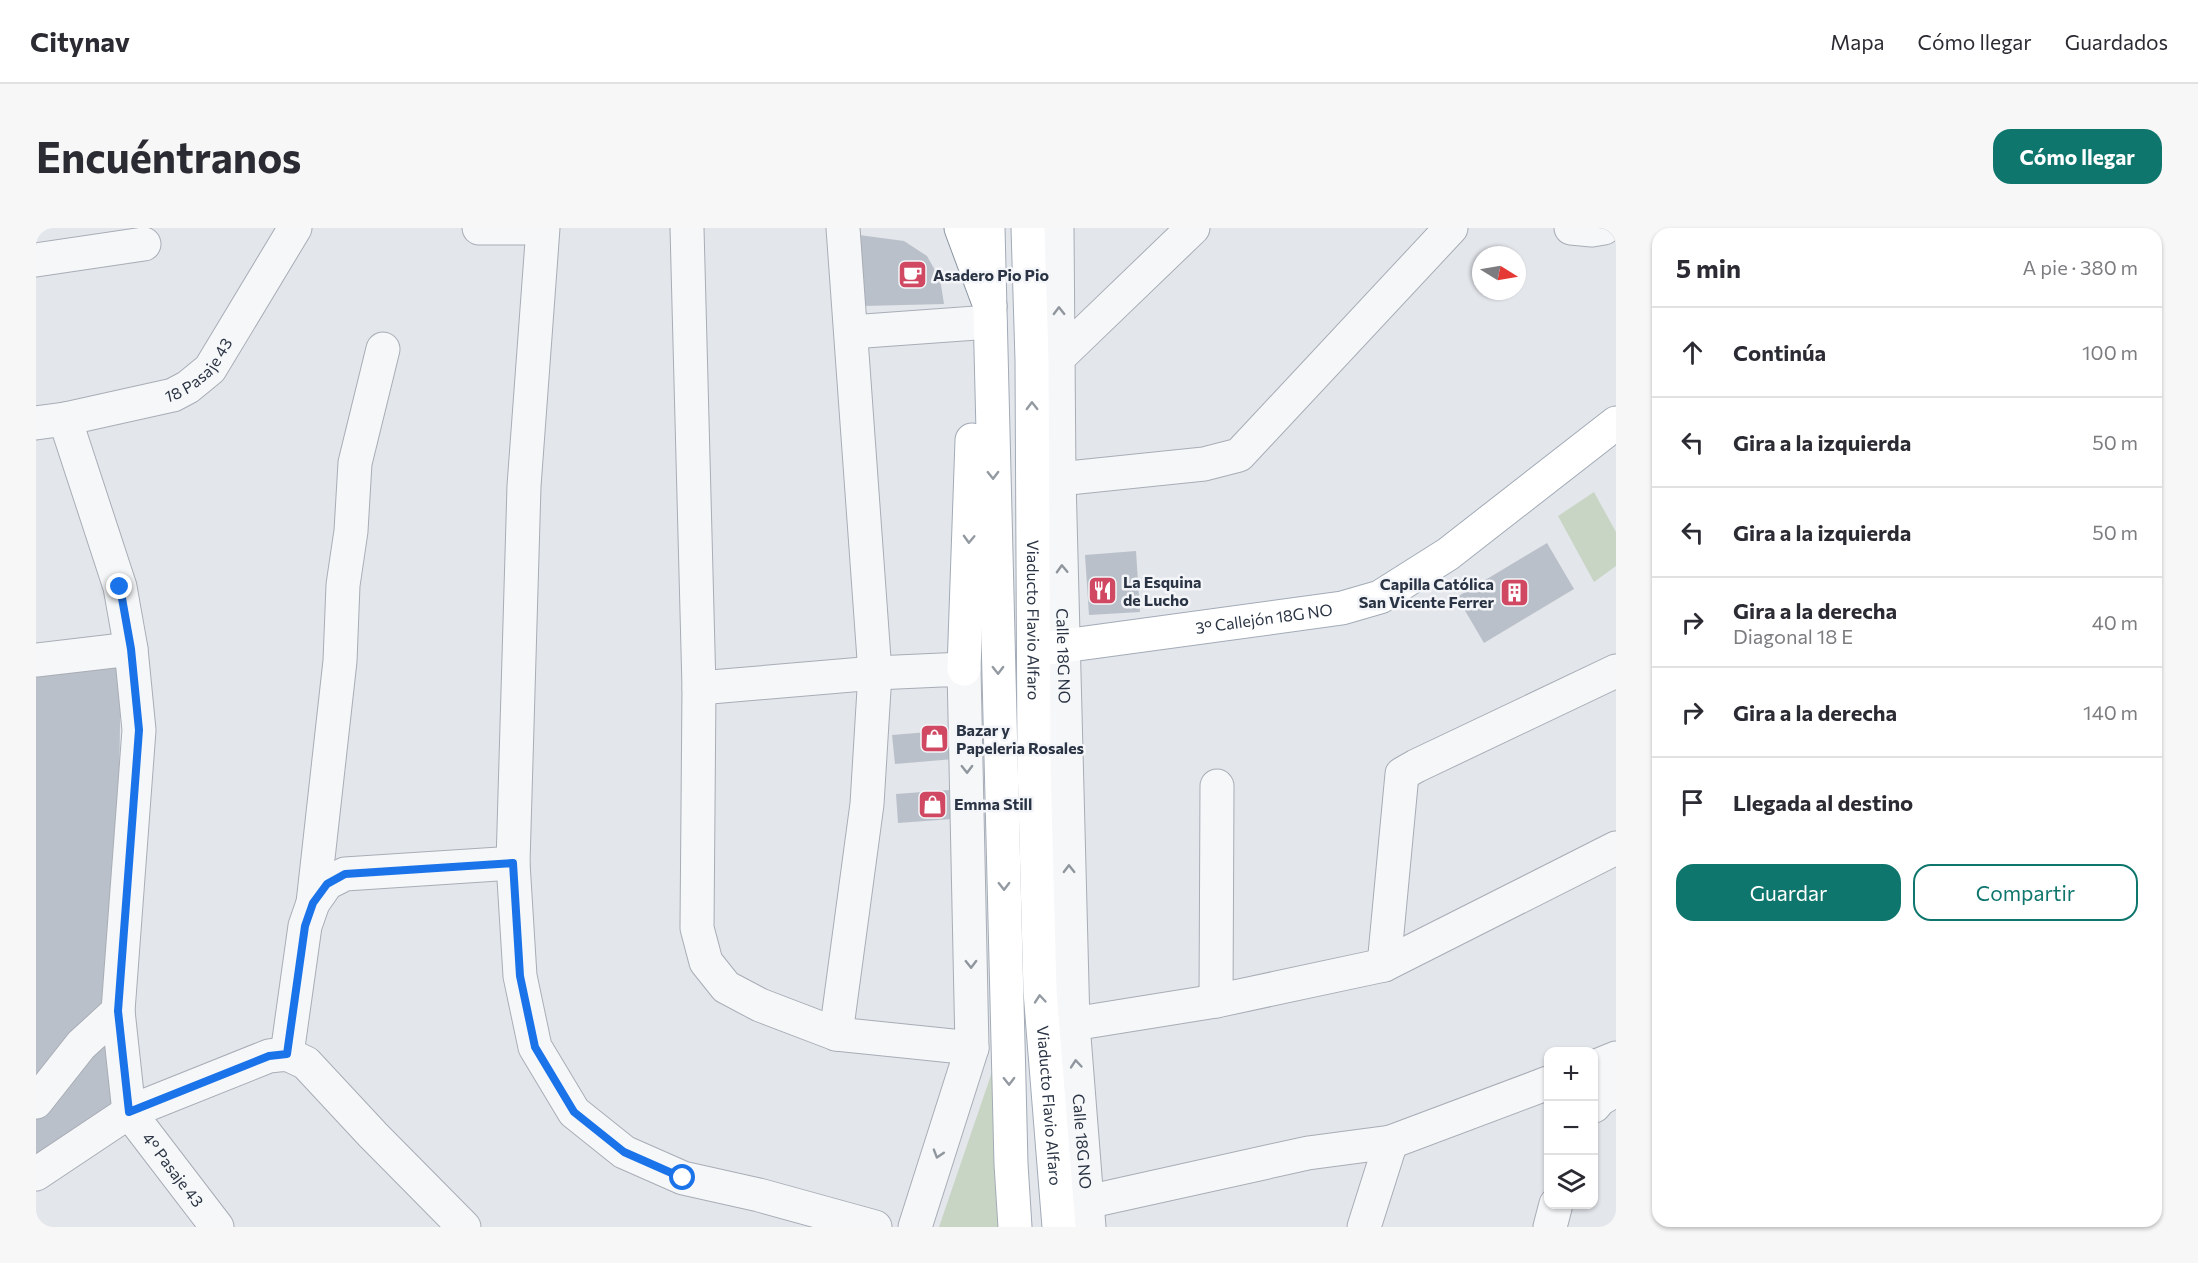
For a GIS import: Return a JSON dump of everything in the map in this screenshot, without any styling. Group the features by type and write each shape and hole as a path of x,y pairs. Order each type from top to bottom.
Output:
{"main road":[{"path":"961,228 990,322 975,366 964,669"},
{"path":"988,228 1011,1164 1015,1227"},
{"name":"Viaducto Flavio Alfaro","path":"1028,228 1049,649 1040,991 1059,1227"},
{"name":"3° Callejón 18G NO","path":"1049,649 1342,608 1380,597 1448,554 1613,432"}],"street":[{"name":"18 Pasaje 43","path":"50,421 174,395 188,387 210,369 295,228"},
{"path":"479,228 523,228"},
{"path":"543,228 524,486 513,863 520,976 535,1047 574,1112 624,1152 683,1178 759,1195 875,1227"},
{"path":"687,228 699,688 697,928 706,962 726,987 760,1005 836,1034 972,1048"},
{"path":"836,1034 867,804 875,673 843,228"},
{"name":"Calle 18G NO","path":"1057,228 1059,479 1049,649 1073,1024 1088,1214"},
{"path":"1059,357 1193,228"},
{"path":"1059,479 1204,464 1239,455 1451,228"},
{"path":"1571,228 1592,231 1604,228"},
{"path":"36,260 144,244"},
{"path":"851,332 990,322"},
{"path":"297,1059 305,926 313,903 340,661 343,585 351,531 355,463 383,349"},
{"path":"50,421 120,587 131,649 139,730 118,1011 129,1112"},
{"path":"36,660 131,649"},
{"path":"699,688 875,673 964,669 972,1048 915,1227"},
{"path":"1384,965 1402,774 1614,678"},
{"path":"1216,1001 1217,786"},
{"path":"1073,1024 1216,1001 1384,965 1616,848"},
{"path":"313,903 327,884 345,874 513,863"},
{"path":"36,1102 81,1045 118,1011"},
{"path":"36,1174 129,1112 269,1056 297,1059 464,1227"},
{"path":"1598,1064 1616,1058"},
{"path":"1088,1214 1308,1153 1391,1142 1544,1085"},
{"path":"1598,1101 1616,1090"},
{"name":"4° Pasaje 43","path":"129,1112 217,1227"},
{"path":"1364,1227 1391,1142"},
{"path":"1550,1227 1555,1209"}],"green space":[{"path":"1594,492 1616,532 1616,566 1594,582 1558,516"},
{"path":"993,1069 999,1227 939,1227"}],"building":[{"path":"859,235 904,241 927,256 940,279 944,304 863,306"},
{"name":"Capilla Católica San Vicente Ferrer","path":"1547,543 1574,589 1484,643 1457,597"},
{"path":"1136,551 1140,612 1089,615 1085,555"},
{"path":"121,664 114,1106 36,1156 36,676"},
{"path":"952,730 954,759 895,764 892,735"},
{"path":"949,790 952,819 898,823 896,794"}],"place":[{"name":"Asadero Pio Pio","path":"912,275"},
{"name":"La Esquina de Lucho","path":"1102,591"},
{"name":"Capilla Católica San Vicente Ferrer","path":"1515,593"},
{"name":"Bazar y Papeleria Rosales","path":"935,739"},
{"name":"Emma Still","path":"933,804"}],"route":[{"path":"120,587 131,649 139,730 118,1011 129,1112 269,1056 287,1054 305,926 313,903 327,884 345,874 513,863 520,976 535,1047 574,1112 624,1152 683,1178"}]}
